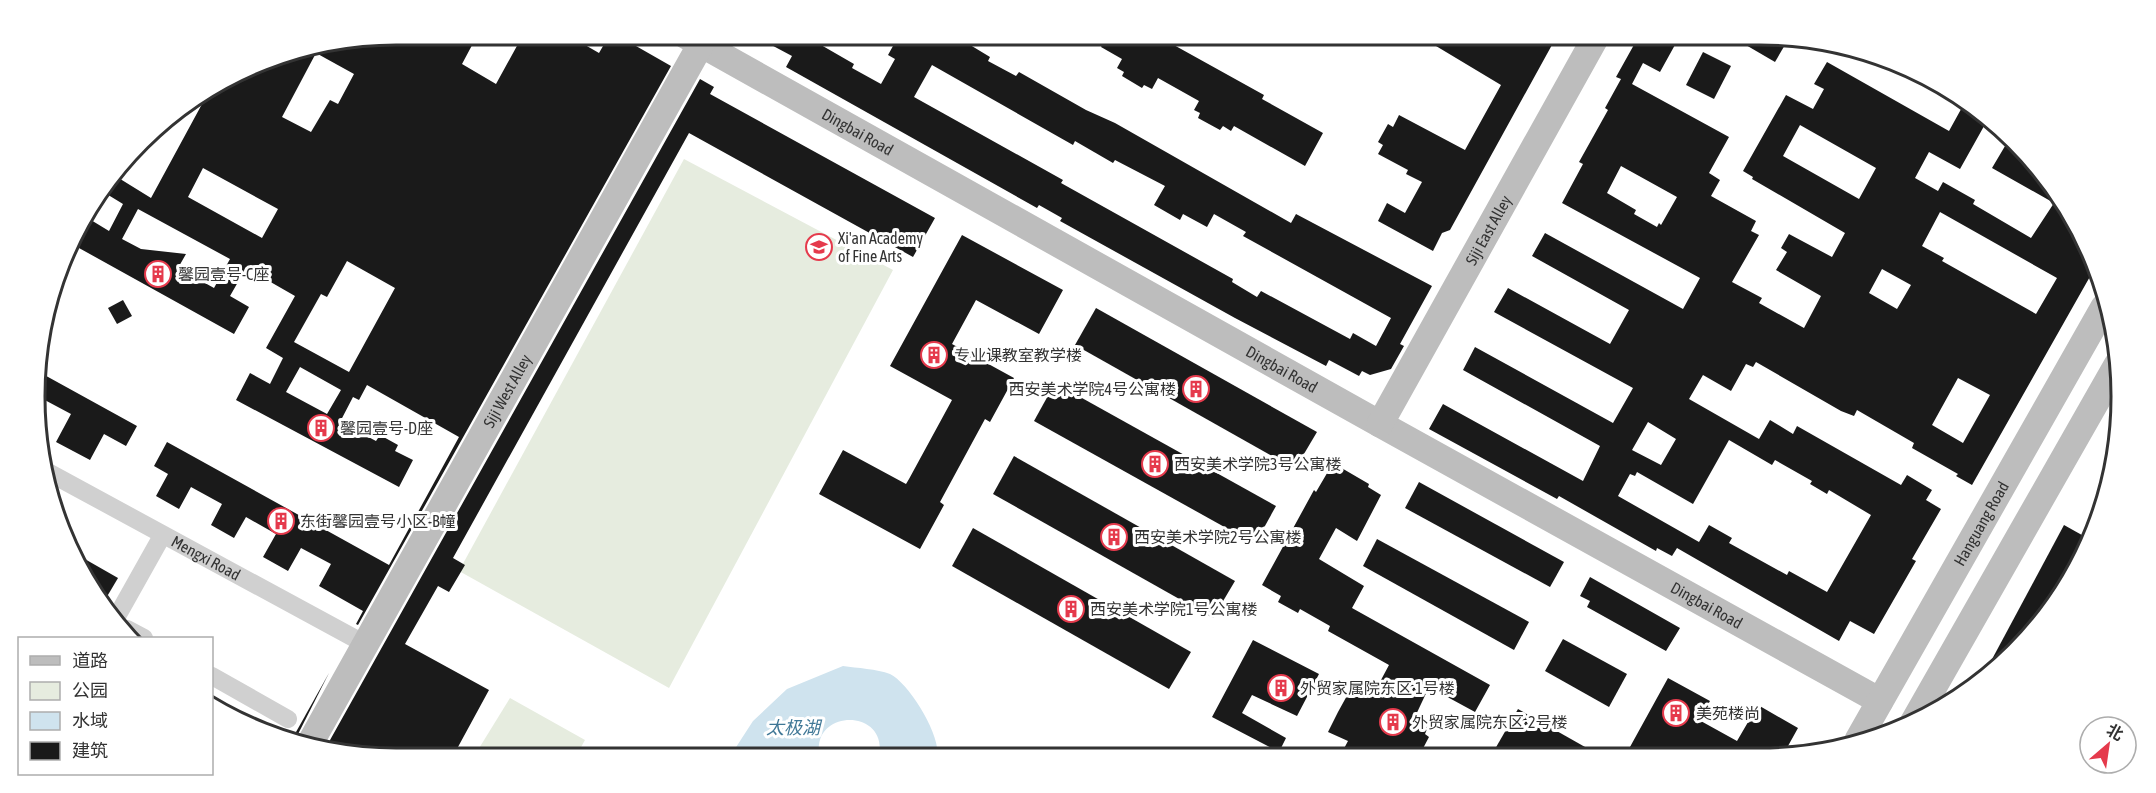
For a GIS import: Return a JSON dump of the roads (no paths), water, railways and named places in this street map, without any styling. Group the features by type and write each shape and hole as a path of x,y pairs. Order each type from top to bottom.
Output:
{"street":[{"name":"Siji West Alley","path":"313,738 694,45"},
{"name":"Dingbai Road","path":"712,45 1380,424 1880,701"},
{"name":"Siji East Alley","path":"1380,424 1591,45"},
{"name":"Hanguang Road","path":"1862,732 2101,313"},
{"path":"1921,709 2110,377"},
{"name":"Mengxi Road","path":"55,476 365,644"},
{"path":"119,612 162,536"},
{"path":"213,677 288,719"}],"water":[{"name":"太极湖","path":"843,666 885,672 898,679 915,699 929,724 937,748 879,748 879,740 872,729 862,722 849,720 836,723 826,730 819,742 819,748 735,748 753,721 787,689"}],"place":[{"name":"Xi'an Academy of Fine Arts","path":"819,247"},
{"name":"馨园壹号-C座","path":"158,274"},
{"name":"专业课教室教学楼","path":"934,355"},
{"name":"西安美术学院4号公寓楼","path":"1196,389"},
{"name":"馨园壹号-D座","path":"321,428"},
{"name":"西安美术学院3号公寓楼","path":"1155,464"},
{"name":"东街馨园壹号小区-B幢","path":"281,521"},
{"name":"西安美术学院2号公寓楼","path":"1114,537"},
{"name":"西安美术学院1号公寓楼","path":"1071,609"},
{"name":"外贸家属院东区-1号楼","path":"1281,688"},
{"name":"美苑楼尚","path":"1676,713"},
{"name":"外贸家属院东区-2号楼","path":"1393,722"}]}
